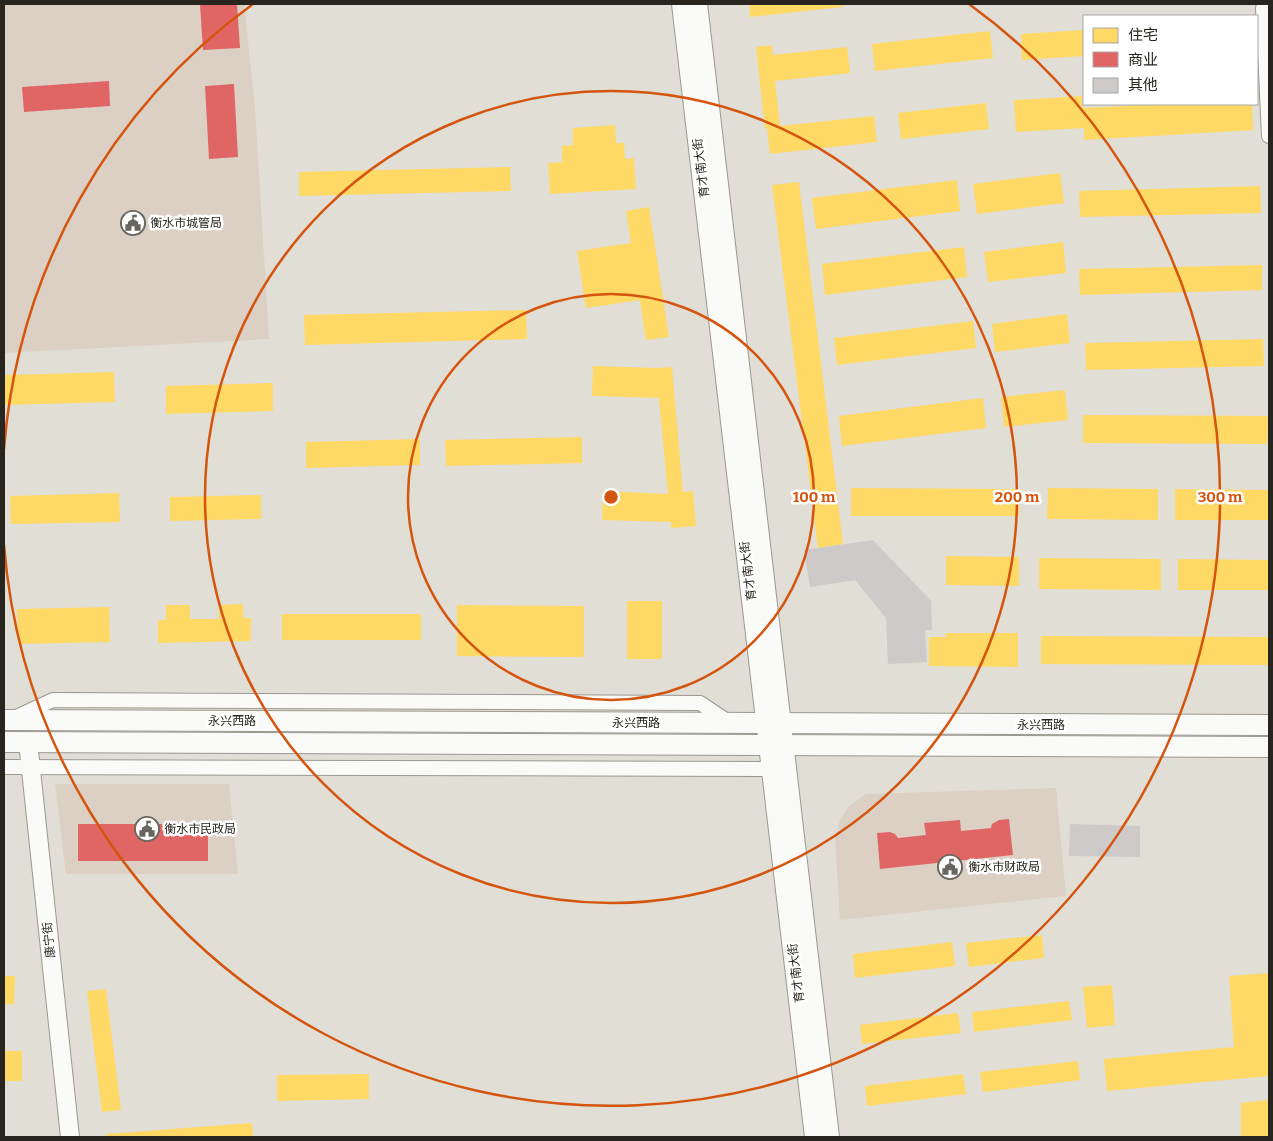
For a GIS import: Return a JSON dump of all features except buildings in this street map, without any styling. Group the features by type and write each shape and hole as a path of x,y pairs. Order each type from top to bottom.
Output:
{"main road":[{"name":"育才南大街","path":"682,4 774,724"},
{"name":"育才南大街","path":"696,4 776,746 829,1137"},
{"name":"永兴西路","path":"6,720 1269,726"},
{"name":"永兴西路","path":"4,742 1269,747"},
{"name":"育才南大街","path":"776,746 772,769 815,1137"}],"street":[{"path":"1264,8 1269,136"},
{"name":"康宁街","path":"28,742 70,1137"},
{"path":"4,768 772,769"}],"shaded area":[{"name":"衡水市城管局","path":"4,4 244,4 255,107 269,339 4,353"},
{"name":"衡水市民政局","path":"55,784 229,784 238,874 66,874"},
{"name":"衡水市财政局","path":"1056,788 1066,896 840,920 835,838 840,820 849,806 866,794"}],"place":[{"name":"衡水市城管局","path":"133,223"},
{"name":"衡水市民政局","path":"147,829"},
{"name":"衡水市财政局","path":"950,867"}]}
